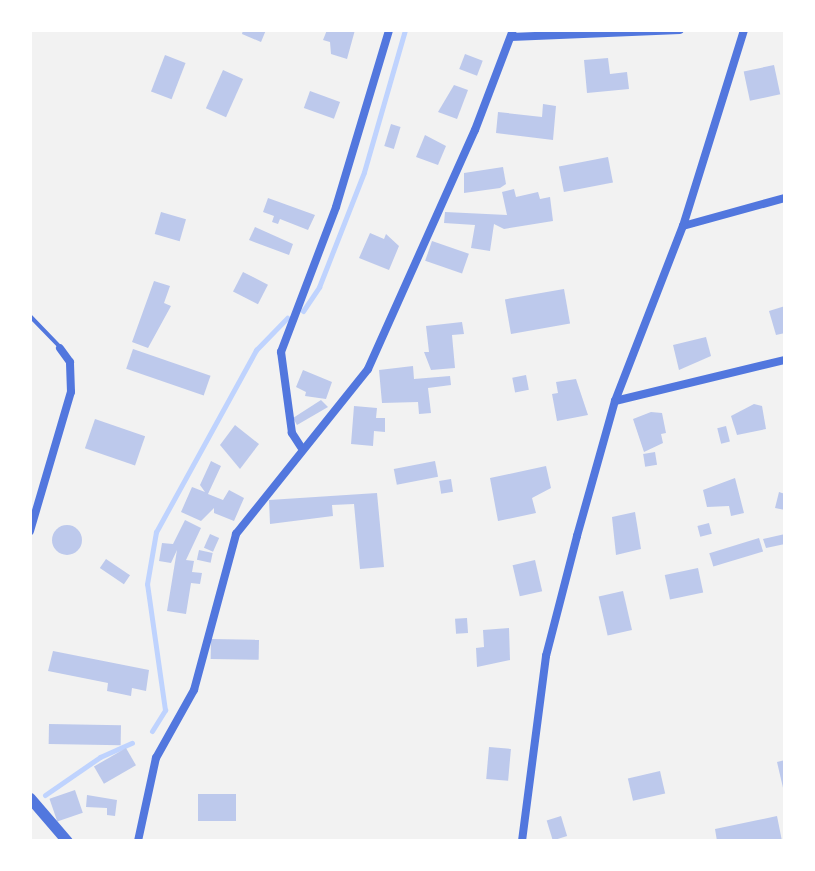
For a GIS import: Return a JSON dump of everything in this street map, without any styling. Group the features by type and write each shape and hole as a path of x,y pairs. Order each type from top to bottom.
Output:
{"street":[{"path":"301,447 292,433 281,352 340,195 389,30"},
{"path":"138,841 156,758 194,690 236,534 301,447 368,369 512,33 680,30"},
{"path":"522,841 546,656 615,401 683,226 744,30"},
{"path":"683,226 785,198"},
{"path":"30,531 71,392 70,362 60,348"},
{"path":"615,401 785,360"},
{"path":"30,798 67,841"}],"lane":[{"path":"30,316 60,348"}],"building":[{"path":"243,30 266,30 261,42 242,34"},
{"path":"327,30 355,30 347,59 331,54 330,42 323,40"},
{"path":"465,54 483,61 477,76 459,69"},
{"path":"165,55 186,63 172,99 151,91"},
{"path":"608,58 610,74 627,72 629,89 587,93 584,60"},
{"path":"774,65 780,94 750,101 744,71"},
{"path":"223,70 243,79 226,117 206,108"},
{"path":"454,85 468,90 457,119 438,112"},
{"path":"310,91 340,102 334,119 304,108"},
{"path":"543,104 556,106 553,140 496,133 498,112 542,117"},
{"path":"391,124 401,127 394,149 384,146"},
{"path":"425,135 446,146 438,165 416,157"},
{"path":"608,157 613,183 564,192 559,167"},
{"path":"503,167 506,184 500,188 464,193 464,173"},
{"path":"514,189 516,197 538,192 540,199 550,197 553,221 504,229 494,224 490,251 471,248 475,225 444,223 445,212 507,215 502,192"},
{"path":"268,198 315,215 308,230 280,219 278,224 272,222 274,216 263,212"},
{"path":"161,212 186,219 180,241 155,234"},
{"path":"255,227 293,244 289,255 249,240"},
{"path":"370,233 384,239 386,234 399,246 389,270 359,258"},
{"path":"432,241 469,254 462,274 425,261"},
{"path":"243,272 268,285 258,304 233,292"},
{"path":"154,281 170,286 164,303 171,306 148,348 132,342"},
{"path":"564,289 570,323 511,334 505,299"},
{"path":"785,306 785,333 776,335 769,311"},
{"path":"462,322 464,334 452,335 455,368 431,370 424,352 429,352 426,326"},
{"path":"706,337 711,356 679,370 673,345"},
{"path":"133,349 211,376 204,396 126,369"},
{"path":"413,366 414,379 450,376 451,385 428,388 431,413 419,414 418,402 382,403 379,370"},
{"path":"303,370 332,382 326,399 305,396 306,392 296,387"},
{"path":"526,375 529,390 515,392 512,378"},
{"path":"576,379 588,415 557,421 552,394 558,393 556,382"},
{"path":"321,400 328,407 297,425 293,418"},
{"path":"754,404 762,406 766,429 737,435 731,416"},
{"path":"354,406 377,408 376,418 385,418 385,432 374,431 373,446 351,444"},
{"path":"651,412 662,413 666,433 661,434 663,443 644,452 633,419"},
{"path":"95,419 145,436 135,466 85,448"},
{"path":"235,425 259,444 240,469 220,445"},
{"path":"726,426 730,442 721,444 717,428"},
{"path":"655,452 657,465 645,467 643,454"},
{"path":"211,461 221,466 208,494 223,500 229,490 244,498 234,521 214,513 214,508 201,521 181,512 192,487 205,492 200,485"},
{"path":"435,461 438,477 397,485 394,469"},
{"path":"546,466 551,488 532,498 536,513 498,521 490,478"},
{"path":"735,478 744,513 731,516 729,506 707,507 703,490"},
{"path":"451,479 453,492 441,494 439,481"},
{"path":"779,492 785,494 785,510 775,508"},
{"path":"377,493 384,567 360,569 354,504 332,505 333,516 270,524 269,500"},
{"path":"635,512 641,549 616,555 612,517"},
{"path":"185,520 201,528 186,560 194,561 192,572 202,573 200,584 191,583 186,614 167,611 177,550 171,563 159,561 162,543 173,544"},
{"path":"709,523 712,534 700,537 697,526"},
{"path":"67,525 73,526 81,534 81,546 73,554 67,555 61,554 53,546 52,540 53,534 61,526"},
{"path":"210,534 219,538 213,552 204,548"},
{"path":"785,534 785,544 766,548 763,539"},
{"path":"759,538 763,551 713,567 709,553"},
{"path":"199,550 213,553 211,563 197,560"},
{"path":"106,559 130,575 124,584 100,568"},
{"path":"535,560 542,591 520,596 513,565"},
{"path":"698,568 703,592 670,600 665,575"},
{"path":"623,591 632,630 608,636 599,597"},
{"path":"467,618 468,633 456,634 455,619"},
{"path":"509,628 510,660 477,667 476,648 484,647 483,630"},
{"path":"211,639 259,640 259,660 211,659"},
{"path":"53,651 149,670 146,691 132,688 131,696 107,691 108,683 48,671"},
{"path":"49,724 121,725 121,745 49,744"},
{"path":"489,747 511,749 508,781 486,779"},
{"path":"126,748 136,765 104,784 94,766"},
{"path":"785,760 785,792 784,792 777,762"},
{"path":"660,771 665,793 633,801 628,778"},
{"path":"75,790 83,813 57,821 49,799"},
{"path":"198,794 236,794 236,821 198,821"},
{"path":"87,795 117,800 115,816 107,815 107,808 86,807"},
{"path":"561,816 567,836 553,840 547,820"},
{"path":"777,816 782,841 717,841 715,829"}],"waterway":[{"path":"303,311 319,287 364,172 405,30"},
{"path":"152,731 165,710 147,584 156,532 256,350 287,318"},
{"path":"45,795 100,757 132,743"}]}
